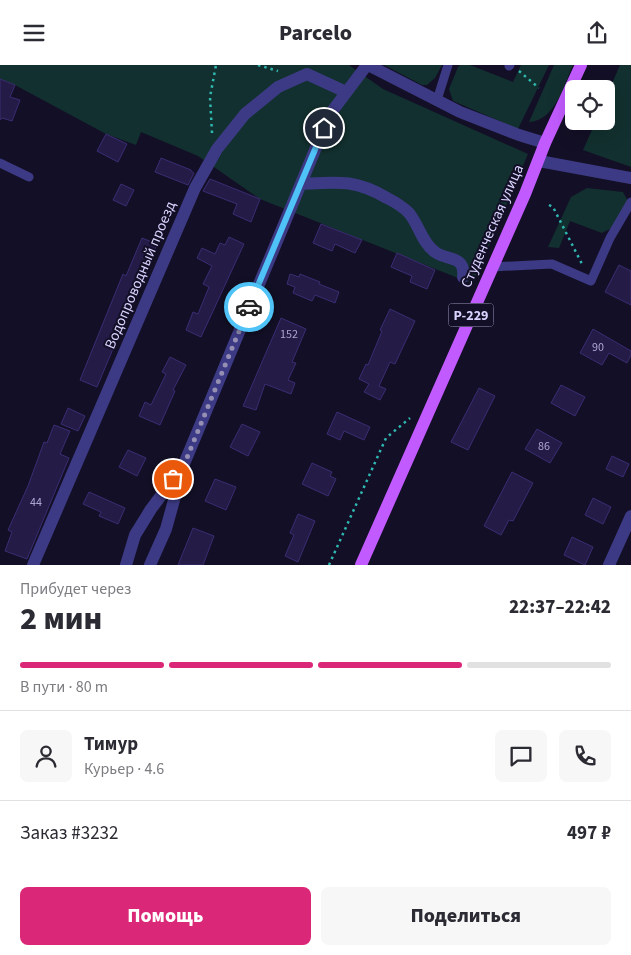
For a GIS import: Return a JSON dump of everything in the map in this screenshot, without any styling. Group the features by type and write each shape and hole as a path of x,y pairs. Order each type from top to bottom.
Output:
{"main road":[{"name":"Студенческая улица","path":"361,565 539,161 545,143 581,65"}],"street":[{"path":"150,565 166,529 184,465 330,114 367,65 460,112 545,143"},
{"name":"Водопроводный проезд","path":"33,565 195,188 214,154 245,114 278,87 307,74 346,93"},
{"path":"539,161 631,178"},
{"path":"301,184 348,182 372,189 409,213 428,245 435,252 461,263 464,271 463,277"},
{"path":"126,565 135,535 151,509 184,465"},
{"path":"608,565 631,517"}],"lane":[{"path":"437,100 448,65"},
{"path":"0,163 29,177"},
{"path":"492,267 552,264 591,281 610,237 631,202"}],"path":[{"path":"214,154 210,97 216,65"},
{"path":"519,70 539,88"},
{"path":"549,205 553,207 591,281"},
{"path":"329,565 386,438 415,414"}],"green space":[{"path":"0,65 349,65 383,89 528,154 473,284 260,199 198,156 141,132 136,145 106,134 15,85 0,79"},
{"path":"384,65 442,65 435,78 427,85 422,85"},
{"path":"460,65 470,65 513,82 521,65 549,65 518,129 453,101 449,89"},
{"path":"554,65 573,65 567,80 565,80 562,92 552,109 538,120 529,122"},
{"path":"620,65 631,65 631,167 583,150 592,130 615,130 615,80 613,80"},
{"path":"587,188 623,192 628,201 614,227 602,233 570,221 559,248 548,247 571,197"}],"building":[{"path":"0,79 15,85 10,97 20,100 12,121 2,118 0,120"},
{"path":"106,134 127,144 118,162 97,151"},
{"path":"161,158 194,173 188,185 155,172"},
{"path":"210,179 260,199 251,222 233,214 237,204 203,191"},
{"path":"121,184 134,190 126,206 113,200"},
{"path":"321,224 362,240 355,253 335,244 332,251 313,243"},
{"path":"229,237 244,244 201,337 186,330 193,312 198,314 209,287 203,284 212,266 197,258 202,248 215,254 220,243 225,245"},
{"path":"142,238 157,244 97,387 80,380 123,274 126,276"},
{"path":"397,253 435,270 427,289 410,282 412,276 391,267"},
{"path":"619,265 631,271 631,305 605,292"},
{"path":"290,274 299,277 300,274 339,292 335,303 315,295 312,301 293,293 295,287 287,284"},
{"path":"390,309 415,321 395,364 390,362 379,386 386,389 380,400 364,392 369,384 359,379 366,364 368,365 382,331 380,330"},
{"path":"281,318 306,329 292,362 296,363 288,380 295,383 291,394 265,384 256,410 243,406"},
{"path":"593,329 631,351 627,363 609,353 602,365 580,353"},
{"path":"170,357 186,365 173,390 175,391 160,425 139,416 145,402 151,405 166,374 162,372"},
{"path":"561,385 585,397 575,416 551,403"},
{"path":"479,388 495,396 468,450 451,442"},
{"path":"68,408 85,416 78,431 61,424"},
{"path":"337,412 370,427 364,440 344,431 340,440 327,434"},
{"path":"242,424 260,432 248,456 230,447"},
{"path":"54,425 70,431 60,454 69,458 27,559 5,551 12,532 8,530 28,486 44,442 47,443"},
{"path":"537,429 562,443 550,463 525,449"},
{"path":"128,450 146,458 137,476 119,467"},
{"path":"612,456 629,464 623,477 606,469"},
{"path":"312,463 332,472 330,476 336,479 328,496 302,484"},
{"path":"512,472 533,483 513,521 509,520 501,535 484,526"},
{"path":"215,479 236,487 226,510 205,501"},
{"path":"89,492 125,508 118,524 99,516 101,512 83,504"},
{"path":"593,498 611,507 603,524 585,515"},
{"path":"298,514 315,521 298,562 285,556 294,535 290,533"},
{"path":"193,528 214,536 203,565 178,565"},
{"path":"572,537 593,547 585,565 564,555"}],"way so far":[{"path":"173,479 184,465 249,307"}],"route":[{"path":"249,307 324,128"}]}
